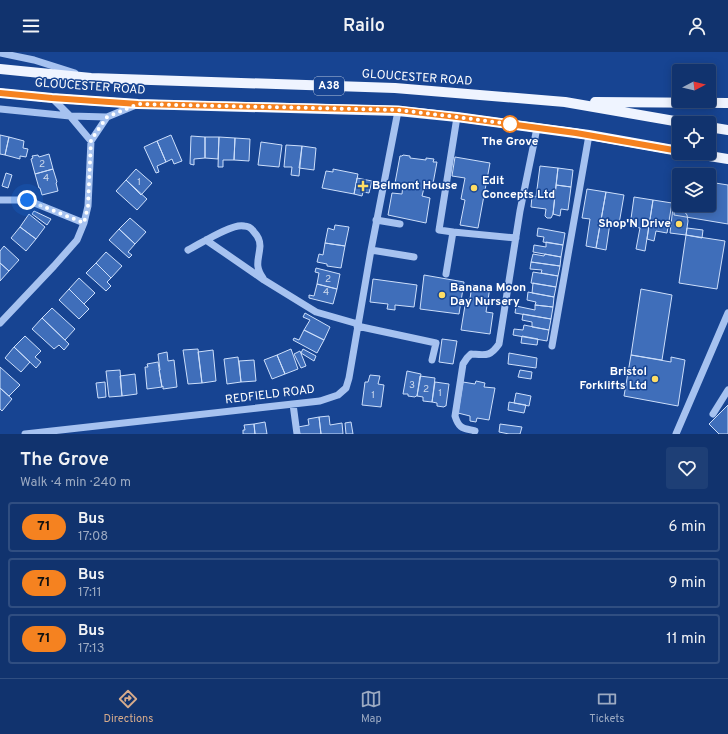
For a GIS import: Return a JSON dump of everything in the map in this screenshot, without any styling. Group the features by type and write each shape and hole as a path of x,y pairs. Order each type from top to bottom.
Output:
{"main road":[{"name":"GLOUCESTER ROAD","path":"0,69 91,78 395,88 565,102 672,121"},
{"name":"GLOUCESTER ROAD","path":"0,92 52,98 138,104 398,110 589,135 672,150"},
{"path":"565,102 728,103"},
{"path":"716,128 728,130"},
{"path":"716,158 728,160"}],"street":[{"path":"0,54 34,60 91,78"},
{"path":"52,98 91,140"},
{"path":"0,109 70,116 107,117 138,104"},
{"name":"REDFIELD ROAD","path":"25,434 320,401 338,395 346,388 349,378 376,220 398,110"},
{"path":"0,323 78,240 88,206 91,140 107,117"},
{"path":"457,117 439,230 516,238"},
{"path":"475,431 462,428 457,423 455,416 463,364 471,354 488,355 495,350 499,344 520,212 537,128"},
{"path":"552,346 589,135"},
{"path":"0,200 27,200 84,223"},
{"path":"376,220 400,224"},
{"path":"188,250 226,229 243,225 252,229 258,237 260,245 257,264 259,273 264,280"},
{"path":"446,274 453,232"},
{"path":"206,240 264,280 316,312 358,325 436,343 432,360"},
{"path":"371,250 414,257"},
{"path":"676,434 728,314"},
{"path":"713,414 728,390"},
{"path":"293,404 297,434"}],"building":[{"path":"0,135 9,137 5,155 0,154"},
{"path":"171,135 182,161 174,164 172,159 166,162 157,141"},
{"path":"191,136 205,137 205,158 194,159 194,165 190,164"},
{"path":"9,137 24,141 23,148 28,149 26,157 20,156 20,159 5,155"},
{"path":"205,137 219,137 218,159 205,158"},
{"path":"219,137 235,138 234,160 223,160 223,167 218,167"},
{"path":"235,138 250,139 249,161 234,160"},
{"path":"157,141 166,162 157,166 159,172 156,173 144,147"},
{"path":"261,142 282,145 279,167 258,165"},
{"path":"286,145 302,146 299,176 291,175 292,167 284,167"},
{"path":"302,146 316,148 314,170 299,168"},
{"path":"49,154 53,169 35,174 31,159 33,158 32,156 38,155 39,157"},
{"path":"400,156 410,156 410,158 426,160 426,158 434,159 433,162 437,162 432,189 424,188 422,196 430,198 426,223 388,215 392,193 402,194 403,184 395,183"},
{"name":"Edit Concepts Ltd","path":"455,157 490,163 478,228 460,225 465,200 461,199 465,178 452,176"},
{"path":"540,166 558,168 553,214 551,218 547,218 545,216 546,209 531,207 532,196 536,197"},
{"path":"558,168 573,170 571,187 556,185"},
{"path":"53,169 58,191 42,195 35,174"},
{"path":"136,169 152,183 141,195 126,180"},
{"path":"333,169 358,174 354,194 322,188 326,171 333,172"},
{"path":"6,173 12,175 8,188 2,186"},
{"name":"Belmont House","path":"357,178 372,181 369,193 363,192 362,196 354,194"},
{"path":"126,180 147,199 137,210 116,191"},
{"path":"716,183 728,185 728,224 674,215 674,212 716,212"},
{"path":"556,185 571,187 568,210 561,209 560,216 553,214"},
{"path":"587,189 606,192 596,248 586,246 590,219 582,218"},
{"path":"606,192 624,195 619,224 610,223 606,250 596,248"},
{"path":"634,197 653,200 645,251 636,249 640,228 630,226"},
{"path":"653,200 672,203 667,233 656,231 654,241 647,239"},
{"path":"34,211 51,219 47,225 32,214"},
{"name":"Shop'N Drive","path":"672,212 685,212 688,221 686,235 670,233"},
{"path":"29,214 45,227 36,239 20,227"},
{"path":"130,218 146,232 135,244 119,229"},
{"path":"335,225 349,227 345,246 325,243 328,228 334,230"},
{"path":"20,227 36,239 26,251 11,238"},
{"path":"538,228 565,233 563,245 543,242 544,237 537,236"},
{"path":"687,228 703,230 702,238 686,235"},
{"path":"119,229 135,244 128,252 132,255 129,258 109,240"},
{"path":"686,235 725,241 717,289 679,283"},
{"path":"546,242 563,245 561,257 533,252 534,245 546,247"},
{"path":"325,243 345,246 341,268 327,266 327,264 317,262 319,254 323,255"},
{"path":"4,246 19,260 9,271 0,263 0,251"},
{"path":"106,252 122,266 111,278 96,263"},
{"path":"533,254 544,256 545,254 561,257 560,266 531,262"},
{"path":"531,262 560,266 558,276 541,273 542,270 530,269"},
{"path":"0,263 9,271 0,281"},
{"path":"96,263 111,278 107,282 111,286 106,291 86,273"},
{"path":"316,268 340,274 337,289 317,284 319,273 315,272"},
{"path":"533,272 558,276 556,287 531,283"},
{"name":"Banana Moon Day Nursery","path":"424,275 464,282 459,314 420,309"},
{"path":"79,278 95,293 84,304 69,289"},
{"path":"373,279 417,285 414,307 395,305 395,310 387,309 388,304 370,302"},
{"path":"533,283 556,287 554,297 532,293"},
{"path":"317,284 337,289 333,304 309,298 309,295 314,296"},
{"path":"472,285 490,287 486,312 493,313 490,334 461,330 466,299 470,299"},
{"path":"69,289 89,309 79,319 59,300"},
{"path":"641,289 672,295 662,360 631,355"},
{"path":"528,292 554,297 553,307 535,305 536,302 527,300"},
{"path":"535,305 553,307 551,319 515,313 516,306 535,310"},
{"path":"52,308 75,329 65,340 42,318"},
{"path":"305,313 330,327 324,340 304,330 310,320 303,317"},
{"path":"523,314 551,319 549,330 532,327 532,322 522,320"},
{"path":"42,318 69,344 64,350 59,345 54,349 32,329"},
{"path":"524,325 549,330 547,341 513,335 514,329 523,330"},
{"path":"304,330 324,340 317,353 293,340 294,338 299,340"},
{"path":"25,336 41,351 35,357 41,362 36,368 14,347"},
{"path":"522,336 538,339 537,345 521,343"},
{"path":"442,339 457,341 453,364 439,362"},
{"path":"14,347 30,362 21,372 5,358"},
{"path":"198,349 202,383 188,384 183,350"},
{"path":"291,349 298,369 285,374 277,355"},
{"path":"303,349 316,356 314,361 301,353"},
{"path":"213,350 216,381 202,383 198,352"},
{"path":"300,351 306,366 301,368 294,354"},
{"path":"167,352 168,361 174,360 177,387 163,389 159,370 158,354"},
{"path":"509,353 537,358 536,368 508,364"},
{"path":"277,355 285,374 272,379 264,360"},
{"name":"Bristol Forklifts Ltd","path":"631,355 671,362 671,357 685,360 678,406 624,396"},
{"path":"238,357 241,382 227,384 224,359"},
{"path":"254,360 256,381 241,382 239,361"},
{"path":"158,362 162,387 147,389 145,367 148,367 147,364"},
{"path":"0,367 20,385 9,396 0,388"},
{"path":"120,370 122,396 109,397 106,371"},
{"path":"520,370 532,372 531,379 518,377"},
{"path":"407,371 421,374 417,396 415,397 408,396 408,394 403,394"},
{"path":"135,374 137,394 122,396 120,376"},
{"path":"370,375 380,376 378,384 384,385 381,407 362,405 365,382 368,382"},
{"path":"420,376 435,378 432,402 423,401 423,397 417,396"},
{"path":"476,381 485,383 484,387 495,388 489,420 477,418 476,422 470,421 470,416 458,413 463,382 475,384"},
{"path":"105,382 106,397 98,398 96,383"},
{"path":"435,382 449,384 446,406 444,407 437,406 437,403 432,402"},
{"path":"0,388 12,399 2,411 0,409"},
{"path":"516,393 531,396 529,406 514,403"},
{"path":"509,402 526,405 524,413 508,410"},
{"path":"728,405 728,434 719,434 709,424"},
{"path":"329,416 330,425 342,423 343,434 321,434 319,417"},
{"path":"319,417 321,434 300,434 298,427 309,425 308,419"},
{"path":"265,422 267,434 255,434 254,424"},
{"path":"351,422 353,434 346,434 345,423"},
{"path":"254,424 255,434 243,434 243,430 245,430 244,425"},
{"path":"500,424 522,427 520,434 499,432"}],"bus line":[{"name":"71","path":"0,93 138,104 398,110 576,133 672,150"}],"place":[{"name":"The Grove","path":"510,124"},
{"name":"Belmont House","path":"363,186"},
{"name":"Edit Concepts Ltd","path":"474,188"},
{"name":"Shop'N Drive","path":"679,224"},
{"name":"Banana Moon Day Nursery","path":"442,295"},
{"name":"Bristol Forklifts Ltd","path":"655,379"}],"route":[{"path":"27,200 84,223 88,206 91,140 107,117 138,104 398,110 510,124"}]}
